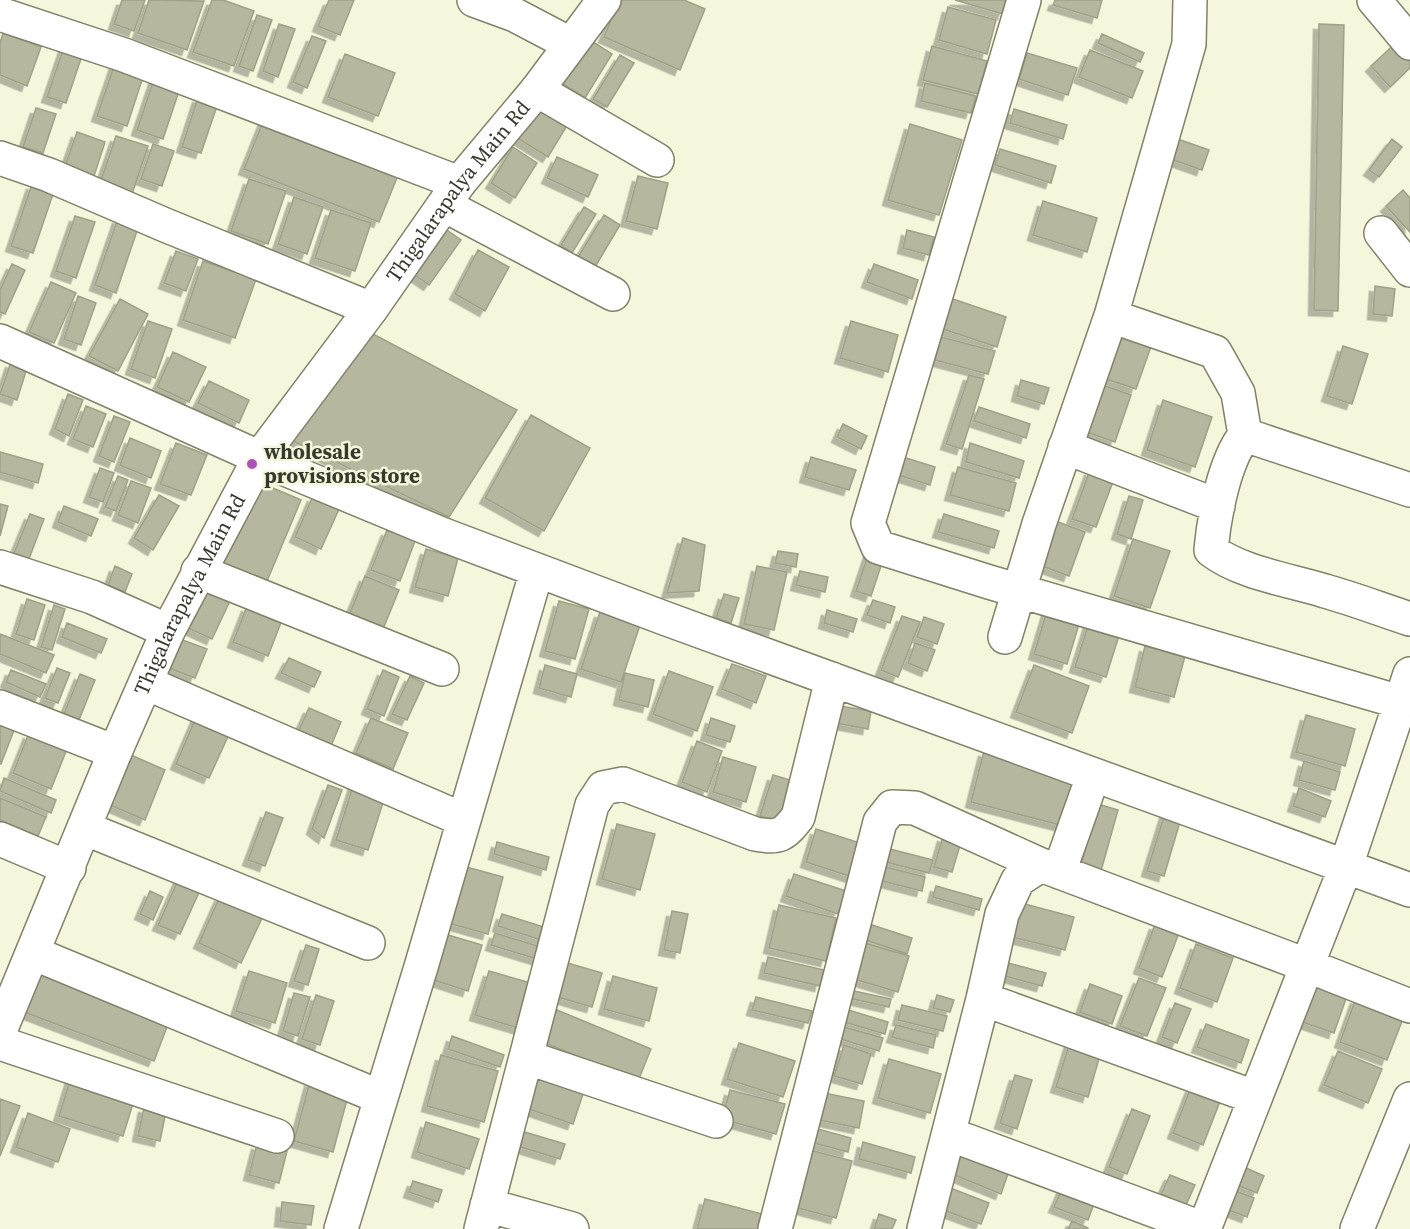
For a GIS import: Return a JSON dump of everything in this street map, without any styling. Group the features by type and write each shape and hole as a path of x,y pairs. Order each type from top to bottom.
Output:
{"street":[{"path":"474,0 517,8 570,44"},
{"name":"Thigalarapalya Main Rd","path":"0,1031 9,986 33,953 115,752 168,631 260,457 371,309 452,194 537,90 604,0"},
{"path":"949,1134 1204,1229 1346,866 1397,763 1405,688 1018,589 878,547 868,523 1024,0"},
{"path":"1005,637 1018,589 1111,315 1189,44 1190,0"},
{"path":"1374,0 1410,43"},
{"path":"0,14 124,54 452,194 613,294"},
{"path":"537,90 657,160"},
{"path":"0,158 49,175 371,309"},
{"path":"1381,233 1410,270"},
{"path":"1111,315 1215,352 1238,393 1245,435 1234,452 1218,506 1213,524 1211,550 1223,559 1243,567 1330,592 1410,619"},
{"path":"0,341 260,457 444,535 1410,890"},
{"path":"1245,435 1410,490"},
{"path":"1065,447 1218,506"},
{"path":"0,567 92,597 168,631"},
{"path":"341,1229 422,967 537,570"},
{"path":"198,571 442,669"},
{"path":"572,1229 484,1217 592,805 603,788 623,784 755,834 773,837 785,834 798,817 832,679"},
{"path":"146,683 464,820"},
{"path":"0,707 115,752"},
{"path":"924,1229 983,999 1002,914 1018,880 1050,869 1087,793"},
{"path":"775,1229 880,822 892,807 915,808 1050,869 1410,1006"},
{"path":"84,828 368,943"},
{"path":"0,839 69,868"},
{"path":"33,953 380,1097"},
{"path":"983,999 1254,1097"},
{"path":"0,1043 276,1136"},
{"path":"526,1056 716,1121"},
{"path":"1357,1229 1410,1099"}],"building":[{"path":"122,0 145,0 134,31 114,24"},
{"path":"149,0 204,1 187,50 138,33"},
{"path":"212,0 223,0 254,11 234,66 193,52"},
{"path":"329,0 354,0 340,35 318,26"},
{"path":"619,0 684,0 705,9 680,70 604,37"},
{"path":"955,0 1007,0 1003,14"},
{"path":"1055,0 1102,0 1097,18 1053,5"},
{"path":"948,7 996,20 987,54 939,40"},
{"path":"257,15 272,20 253,71 239,66"},
{"path":"279,24 295,29 278,77 263,71"},
{"path":"1319,24 1344,25 1338,311 1314,310"},
{"path":"3,33 41,47 27,86 0,75 0,43"},
{"path":"1102,34 1144,53 1140,62 1098,43"},
{"path":"312,36 326,41 307,88 293,82"},
{"path":"590,40 612,54 585,98 563,84"},
{"path":"66,41 85,47 66,103 47,97"},
{"path":"1398,41 1410,54 1410,68 1390,87 1371,66"},
{"path":"932,46 987,61 978,94 923,80"},
{"path":"1090,50 1143,71 1132,98 1079,77"},
{"path":"1027,53 1077,68 1068,95 1019,79"},
{"path":"345,54 395,73 378,116 328,97"},
{"path":"620,55 634,63 607,107 593,99"},
{"path":"115,63 144,74 127,126 97,116"},
{"path":"156,73 182,82 163,139 137,130"},
{"path":"925,83 976,96 971,113 921,101"},
{"path":"198,97 218,103 201,153 182,147"},
{"path":"534,103 568,124 548,157 514,136"},
{"path":"36,108 56,114 43,153 23,147"},
{"path":"1014,109 1067,125 1063,139 1010,123"},
{"path":"266,114 401,168 379,222 244,169"},
{"path":"910,124 962,140 939,215 888,200"},
{"path":"77,132 105,142 93,179 64,169"},
{"path":"116,136 148,146 132,194 100,183"},
{"path":"1169,136 1209,150 1202,170 1162,156"},
{"path":"1392,139 1402,147 1379,177 1369,170"},
{"path":"153,144 174,151 162,186 141,179"},
{"path":"513,147 537,163 515,198 491,183"},
{"path":"1000,149 1056,166 1051,183 995,165"},
{"path":"557,157 598,175 588,197 547,178"},
{"path":"638,176 668,183 657,229 626,221"},
{"path":"249,179 286,191 268,244 231,231"},
{"path":"32,184 54,191 33,253 11,246"},
{"path":"1403,190 1410,198 1410,232 1386,206"},
{"path":"294,197 323,207 307,254 278,244"},
{"path":"1043,201 1097,218 1087,252 1033,235"},
{"path":"584,207 596,214 572,253 561,245"},
{"path":"331,210 371,223 355,271 315,258"},
{"path":"604,215 620,225 595,267 578,257"},
{"path":"75,216 95,222 76,278 56,271"},
{"path":"118,218 139,225 116,293 95,285"},
{"path":"444,228 461,240 429,285 412,273"},
{"path":"907,230 934,237 929,255 903,248"},
{"path":"478,250 509,267 485,311 455,294"},
{"path":"176,251 198,259 186,291 164,283"},
{"path":"203,261 256,279 235,338 183,320"},
{"path":"12,264 25,270 5,314 0,312 0,290"},
{"path":"874,264 918,280 912,299 867,282"},
{"path":"51,282 76,293 54,343 29,332"},
{"path":"1375,286 1395,289 1392,316 1373,314"},
{"path":"78,296 96,303 81,345 64,339"},
{"path":"950,298 1006,317 997,347 940,328"},
{"path":"120,299 148,314 118,371 89,356"},
{"path":"148,321 172,329 155,378 131,369"},
{"path":"851,321 898,335 888,372 840,358"},
{"path":"1114,327 1153,341 1136,389 1097,376"},
{"path":"373,334 517,410 449,517 293,441"},
{"path":"941,337 995,351 988,374 935,360"},
{"path":"1343,346 1368,354 1352,404 1327,396"},
{"path":"173,352 206,367 189,402 157,387"},
{"path":"11,362 27,368 17,400 0,394"},
{"path":"969,375 984,379 962,449 946,444"},
{"path":"1021,380 1049,388 1044,404 1017,396"},
{"path":"209,381 249,400 239,423 198,403"},
{"path":"1097,383 1131,395 1115,442 1081,430"},
{"path":"68,394 83,400 69,436 55,429"},
{"path":"1163,400 1212,417 1195,467 1147,450"},
{"path":"86,406 106,414 93,447 73,439"},
{"path":"979,407 1030,424 1026,438 974,421"},
{"path":"531,415 590,448 544,531 485,498"},
{"path":"114,416 130,422 114,462 99,456"},
{"path":"843,424 867,436 861,449 837,437"},
{"path":"130,438 161,451 151,478 120,465"},
{"path":"176,443 207,455 191,495 160,484"},
{"path":"970,443 1024,461 1019,478 966,462"},
{"path":"0,452 43,464 38,483 0,472"},
{"path":"811,457 856,470 849,490 805,477"},
{"path":"903,457 935,467 930,485 898,475"},
{"path":"958,467 1016,483 1009,511 950,495"},
{"path":"100,468 114,473 103,502 89,497"},
{"path":"1090,470 1114,479 1096,527 1072,519"},
{"path":"118,476 128,480 116,511 105,507"},
{"path":"254,480 301,500 267,581 219,561"},
{"path":"131,481 151,488 138,523 118,515"},
{"path":"159,495 179,506 153,550 134,538"},
{"path":"313,496 339,509 321,549 295,537"},
{"path":"1129,496 1143,500 1131,539 1117,534"},
{"path":"0,504 8,506 0,536"},
{"path":"64,506 98,519 91,536 58,522"},
{"path":"30,514 44,519 29,559 14,553"},
{"path":"944,514 999,531 994,548 938,532"},
{"path":"1050,519 1085,532 1069,576 1034,563"},
{"path":"387,530 415,541 400,581 371,570"},
{"path":"683,538 705,545 699,591 667,593"},
{"path":"1133,539 1170,551 1150,608 1114,596"},
{"path":"871,546 886,551 871,596 856,591"},
{"path":"426,549 458,558 448,596 415,587"},
{"path":"778,551 798,554 796,567 775,563"},
{"path":"115,566 132,574 125,592 108,585"},
{"path":"757,566 787,572 774,630 744,624"},
{"path":"800,571 828,577 825,592 796,585"},
{"path":"365,576 399,590 381,634 347,620"},
{"path":"205,591 230,601 212,639 188,628"},
{"path":"724,594 739,598 731,623 716,618"},
{"path":"27,599 45,605 34,640 16,634"},
{"path":"873,600 895,607 890,623 867,615"},
{"path":"559,601 589,609 575,659 545,651"},
{"path":"1049,604 1082,614 1067,664 1034,654"},
{"path":"54,605 65,609 52,650 41,647"},
{"path":"247,606 282,620 268,656 233,642"},
{"path":"827,610 857,619 853,632 824,623"},
{"path":"600,612 640,625 621,682 581,669"},
{"path":"902,616 920,622 898,677 881,670"},
{"path":"924,617 944,624 937,644 917,637"},
{"path":"1090,619 1121,629 1106,677 1075,667"},
{"path":"67,623 107,639 101,653 62,637"},
{"path":"0,634 54,655 46,673 0,654"},
{"path":"177,638 207,649 195,678 166,667"},
{"path":"915,643 935,650 927,671 908,663"},
{"path":"1145,646 1185,656 1174,697 1135,687"},
{"path":"289,658 321,672 314,687 281,673"},
{"path":"732,664 766,676 756,703 722,689"},
{"path":"545,665 577,674 571,697 539,688"},
{"path":"1034,665 1089,686 1072,733 1016,712"},
{"path":"57,668 70,673 58,703 45,698"},
{"path":"11,670 46,684 40,697 6,682"},
{"path":"383,670 399,677 384,716 367,709"},
{"path":"669,671 713,687 697,731 653,714"},
{"path":"625,673 654,680 648,707 619,700"},
{"path":"80,674 95,680 79,720 64,714"},
{"path":"410,676 424,683 407,720 392,714"},
{"path":"834,705 871,711 868,729 830,722"},
{"path":"309,708 341,722 331,746 298,732"},
{"path":"197,715 231,730 209,778 176,764"},
{"path":"1306,715 1355,729 1345,766 1296,752"},
{"path":"371,718 408,733 393,769 356,753"},
{"path":"711,718 735,726 730,742 706,735"},
{"path":"0,724 16,725 1,764 0,764"},
{"path":"29,733 67,749 51,789 13,773"},
{"path":"697,741 722,751 707,792 682,782"},
{"path":"984,751 1077,775 1064,826 971,802"},
{"path":"131,755 165,770 145,820 110,805"},
{"path":"723,757 756,767 746,802 713,792"},
{"path":"1304,761 1340,772 1335,790 1299,780"},
{"path":"773,775 800,783 788,825 760,816"},
{"path":"4,778 56,800 51,813 0,791"},
{"path":"354,783 386,793 368,850 336,840"},
{"path":"328,785 342,790 324,838 312,829"},
{"path":"1299,788 1331,801 1325,817 1293,806"},
{"path":"0,798 46,817 38,836 0,820"},
{"path":"1098,804 1118,810 1099,878 1079,872"},
{"path":"1166,810 1182,815 1164,876 1147,871"},
{"path":"266,812 283,818 265,866 248,860"},
{"path":"617,824 655,834 640,890 602,879"},
{"path":"816,829 866,845 855,878 806,862"},
{"path":"943,836 961,842 952,872 934,867"},
{"path":"497,842 549,857 546,870 494,854"},
{"path":"886,848 933,860 929,873 882,861"},
{"path":"463,866 503,877 488,934 448,923"},
{"path":"882,866 925,877 922,891 878,880"},
{"path":"794,874 846,891 838,914 786,896"},
{"path":"179,878 201,888 180,934 158,925"},
{"path":"936,886 982,899 979,910 933,897"},
{"path":"150,891 163,897 153,920 140,914"},
{"path":"220,896 263,916 241,963 199,943"},
{"path":"1017,902 1074,917 1065,950 1008,936"},
{"path":"779,905 836,918 826,961 769,948"},
{"path":"672,911 688,914 680,953 664,950"},
{"path":"502,914 547,928 544,941 498,926"},
{"path":"1155,924 1179,933 1162,977 1139,968"},
{"path":"872,925 912,938 907,954 866,940"},
{"path":"495,933 541,947 537,959 491,945"},
{"path":"448,935 482,945 468,991 434,980"},
{"path":"858,941 909,956 898,992 847,977"},
{"path":"1196,944 1233,958 1217,1002 1180,988"},
{"path":"306,945 319,949 308,985 294,981"},
{"path":"768,957 824,970 820,986 764,973"},
{"path":"564,962 602,973 592,1007 554,996"},
{"path":"1008,963 1046,973 1042,986 1005,976"},
{"path":"40,971 170,1019 154,1061 24,1012"},
{"path":"249,971 287,983 275,1023 236,1011"},
{"path":"489,971 541,986 528,1031 475,1015"},
{"path":"613,976 657,988 649,1021 604,1009"},
{"path":"1139,978 1166,988 1147,1036 1120,1026"},
{"path":"1308,979 1348,993 1334,1033 1294,1019"},
{"path":"1090,984 1122,996 1112,1024 1080,1012"},
{"path":"845,989 891,999 889,1007 844,997"},
{"path":"294,993 310,997 298,1036 283,1031"},
{"path":"316,995 334,1001 320,1045 302,1039"},
{"path":"937,995 954,1000 950,1012 933,1008"},
{"path":"756,997 812,1011 808,1023 752,1010"},
{"path":"1356,998 1404,1016 1387,1060 1340,1042"},
{"path":"1175,1003 1191,1009 1177,1043 1162,1037"},
{"path":"902,1005 947,1016 943,1031 898,1020"},
{"path":"845,1009 888,1022 885,1034 841,1021"},
{"path":"557,1010 651,1049 638,1081 543,1042"},
{"path":"1206,1024 1249,1040 1241,1063 1197,1047"},
{"path":"896,1025 936,1035 933,1048 892,1037"},
{"path":"844,1027 883,1038 879,1051 841,1039"},
{"path":"452,1036 504,1055 500,1067 448,1049"},
{"path":"1071,1038 1102,1048 1088,1097 1056,1087"},
{"path":"739,1043 795,1061 783,1097 727,1079"},
{"path":"844,1045 871,1054 862,1084 834,1076"},
{"path":"1338,1051 1382,1069 1368,1103 1324,1085"},
{"path":"441,1055 498,1071 484,1122 427,1106"},
{"path":"889,1059 941,1074 930,1113 878,1098"},
{"path":"534,1067 586,1085 573,1124 520,1106"},
{"path":"1015,1075 1032,1080 1017,1129 1000,1123"},
{"path":"71,1077 135,1097 123,1136 59,1116"},
{"path":"310,1081 349,1092 333,1152 294,1141"},
{"path":"1191,1087 1221,1099 1203,1145 1173,1133"},
{"path":"730,1090 785,1104 776,1134 722,1119"},
{"path":"819,1092 864,1101 859,1128 814,1119"},
{"path":"0,1099 20,1106 0,1156"},
{"path":"144,1107 166,1111 160,1141 138,1136"},
{"path":"1132,1109 1150,1116 1127,1174 1109,1167"},
{"path":"28,1113 70,1129 58,1162 16,1147"},
{"path":"426,1122 479,1139 469,1169 417,1152"},
{"path":"814,1128 851,1138 848,1152 810,1142"},
{"path":"518,1130 565,1144 560,1159 514,1145"},
{"path":"863,1142 915,1157 911,1173 859,1159"},
{"path":"257,1144 287,1151 279,1183 249,1175"},
{"path":"810,1150 852,1161 836,1218 794,1207"},
{"path":"960,1153 1009,1171 1001,1194 952,1174"},
{"path":"1244,1167 1264,1176 1257,1193 1237,1185"},
{"path":"1170,1175 1195,1185 1186,1205 1161,1194"},
{"path":"413,1181 442,1190 438,1202 409,1192"},
{"path":"940,1184 989,1203 981,1224 932,1206"},
{"path":"1064,1184 1097,1196 1088,1220 1054,1207"},
{"path":"1225,1187 1254,1198 1247,1217 1218,1206"},
{"path":"705,1199 762,1214 758,1229 697,1229"},
{"path":"282,1202 314,1206 311,1225 280,1221"},
{"path":"879,1214 896,1220 892,1229 874,1229"},
{"path":"1072,1221 1088,1228 1088,1229 1068,1229"}],"place":[{"name":"wholesale provisions store","path":"252,464"}]}
